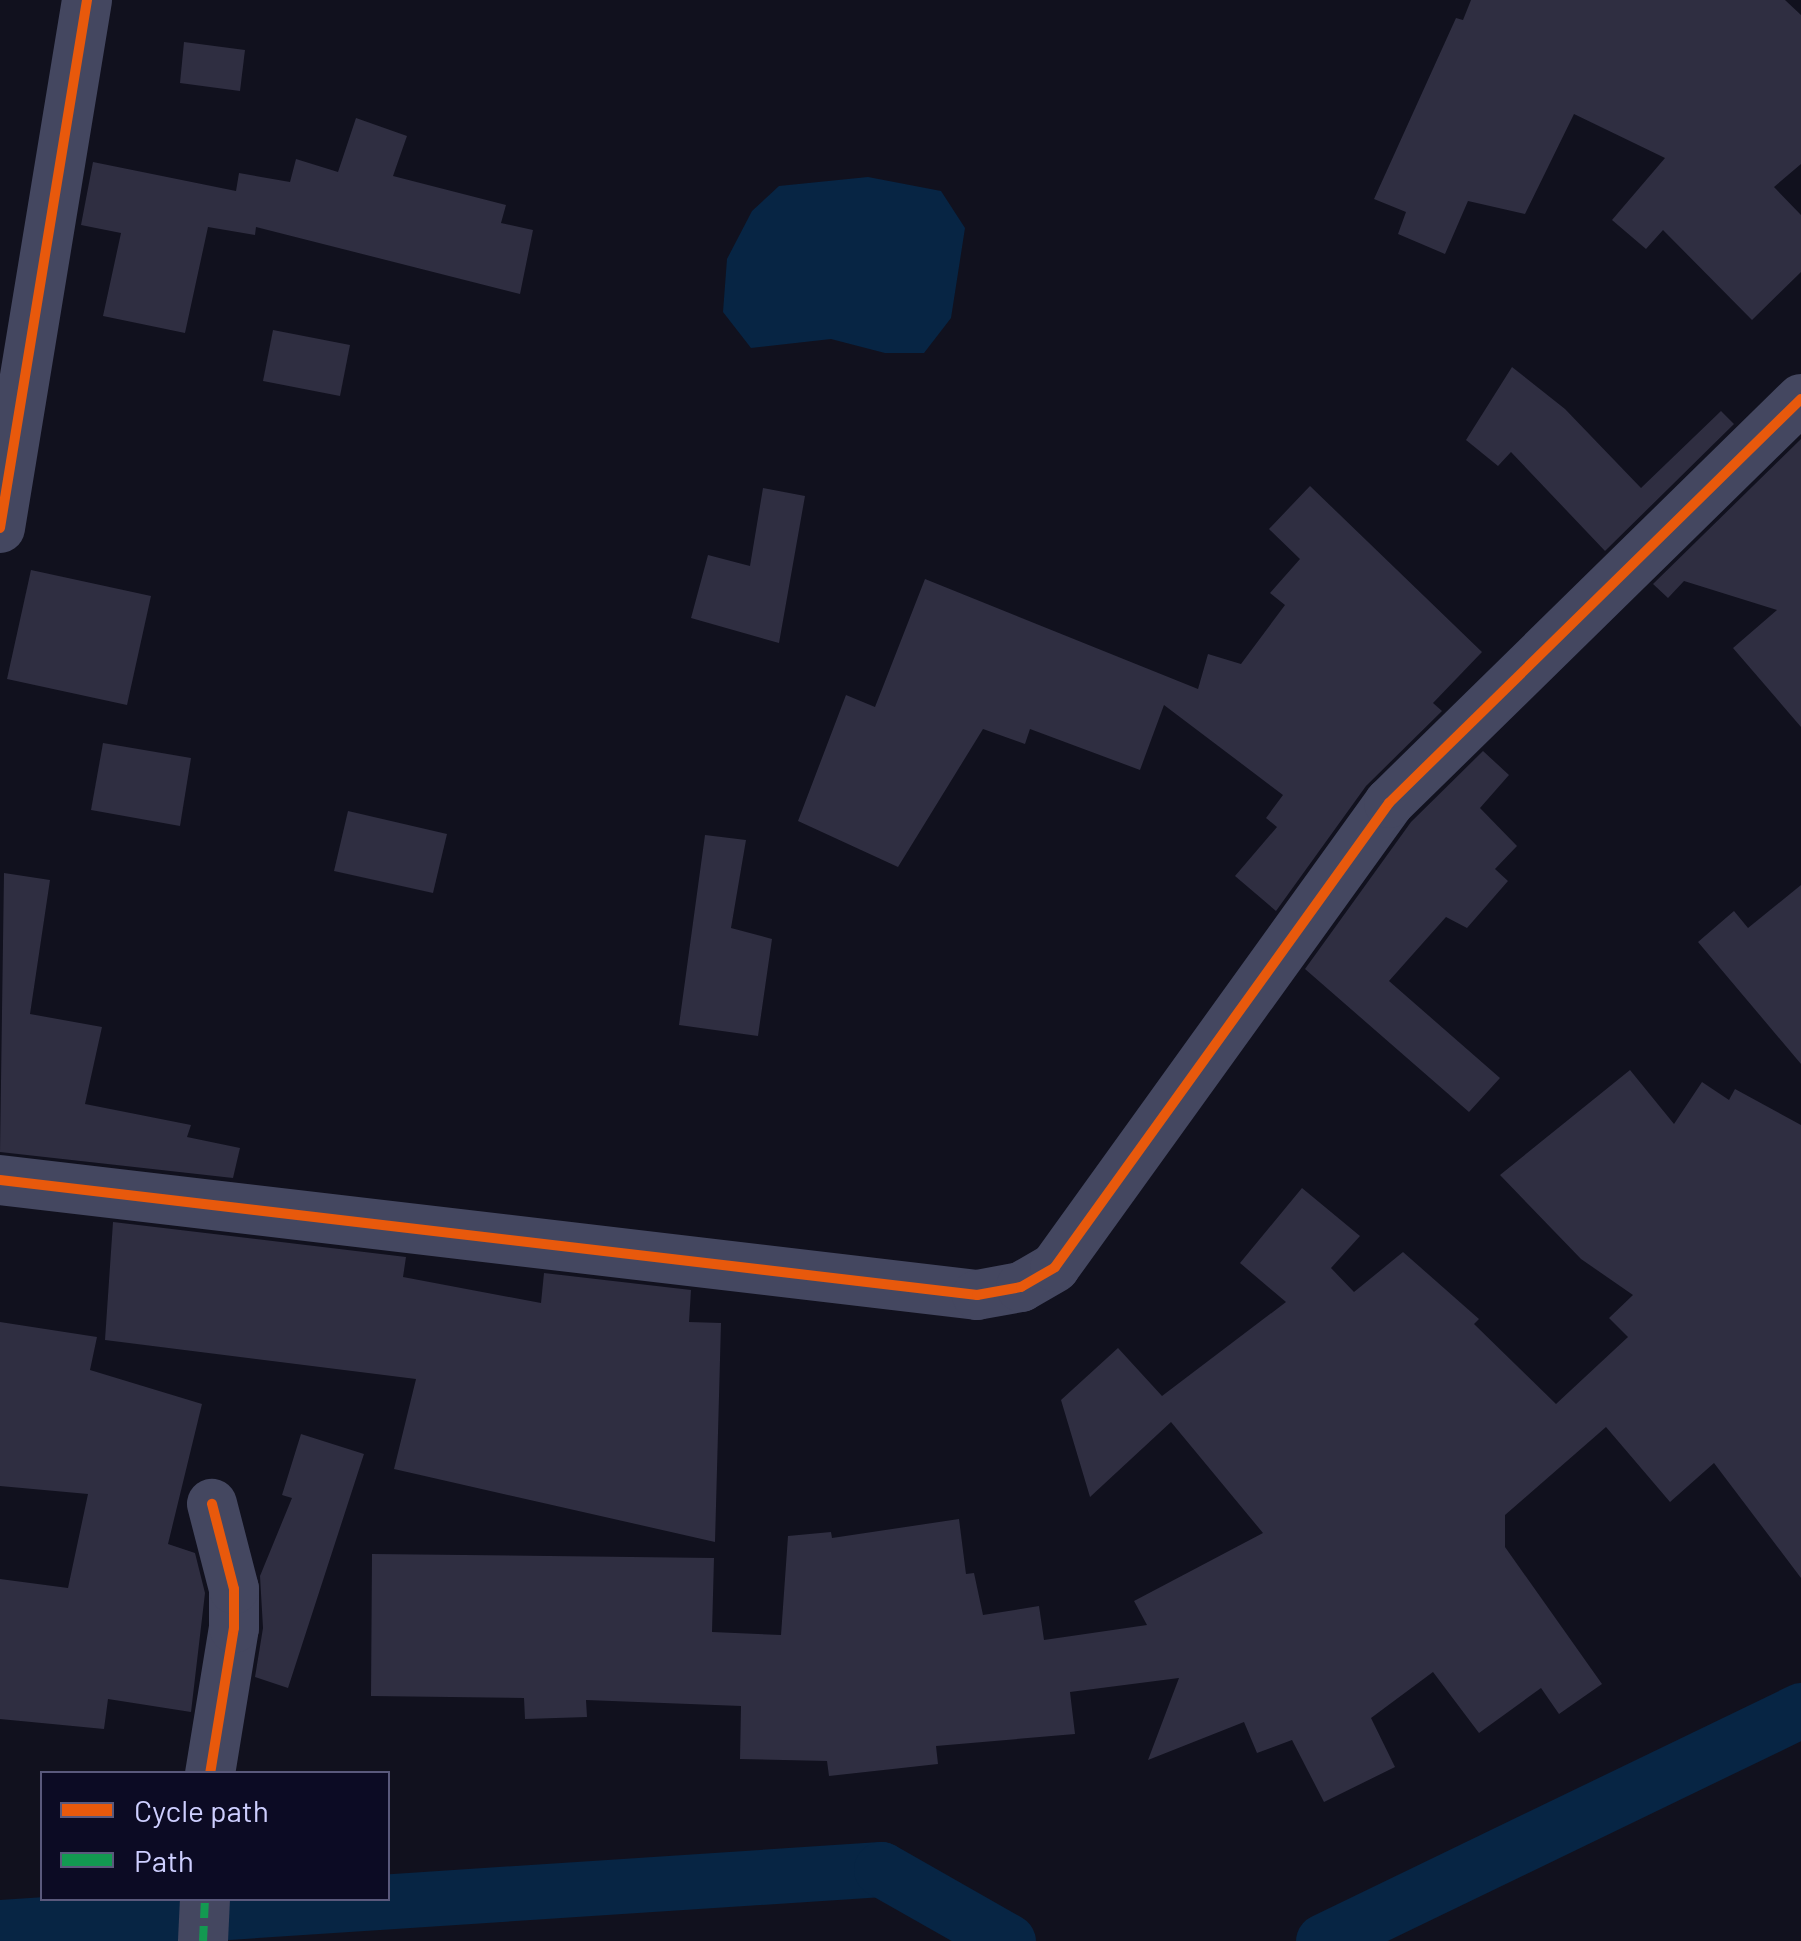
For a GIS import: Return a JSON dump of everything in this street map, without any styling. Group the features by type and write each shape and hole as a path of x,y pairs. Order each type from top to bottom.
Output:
{"street":[{"path":"0,528 87,0"},
{"path":"0,1180 978,1294 1020,1286 1055,1268 1389,803 1801,399"},
{"path":"210,1761 234,1628 234,1588 212,1504"},
{"path":"203,1941 205,1901"}],"water":[{"path":"868,177 941,191 965,228 951,318 924,353 885,353 831,339 751,348 723,312 727,259 752,211 779,186"}],"building":[{"path":"1471,0 1785,0 1801,15 1801,164 1774,187 1801,215 1801,272 1752,320 1663,230 1646,249 1612,220 1665,158 1574,114 1525,214 1468,201 1445,254 1398,234 1406,212 1374,199 1456,18 1463,20"},
{"path":"184,42 245,50 240,91 180,83"},
{"path":"356,118 407,136 393,176 506,205 501,223 533,230 520,294 256,227 255,235 208,227 185,333 103,316 121,233 81,225 93,162 236,191 239,173 290,182 296,159 338,172"},
{"path":"273,330 350,345 340,396 263,381"},
{"path":"1512,367 1565,409 1641,488 1721,411 1734,424 1605,551 1511,452 1498,466 1466,440"},
{"path":"1801,439 1801,727 1733,648 1777,610 1684,581 1668,598 1653,584"},
{"path":"1310,486 1482,652 1433,703 1442,711 1366,786 1276,911 1235,876 1277,827 1266,818 1283,795 1164,705 1140,770 1030,729 1025,744 983,729 898,867 798,821 846,695 875,707 925,579 1198,689 1208,654 1241,664 1285,605 1270,593 1300,559 1269,529"},
{"path":"763,488 805,496 779,643 691,618 708,555 750,566"},
{"path":"31,570 151,596 127,705 7,679"},
{"path":"103,743 191,758 180,826 91,810"},
{"path":"1483,751 1509,775 1480,808 1517,846 1495,869 1508,881 1467,928 1446,917 1389,981 1500,1078 1469,1112 1305,969 1411,822"},
{"path":"348,811 447,834 433,893 334,871"},
{"path":"705,835 746,840 731,928 772,939 758,1036 679,1025"},
{"path":"4,873 50,880 30,1014 102,1027 85,1104 191,1125 187,1137 240,1148 233,1178 0,1152"},
{"path":"1801,885 1801,1064 1698,942 1734,911 1748,928"},
{"path":"1630,1070 1674,1124 1702,1082 1729,1100 1735,1089 1801,1125 1801,1578 1714,1463 1670,1502 1606,1427 1505,1515 1505,1547 1602,1684 1559,1714 1541,1688 1479,1733 1433,1672 1371,1718 1395,1767 1324,1802 1292,1740 1257,1753 1244,1722 1148,1760 1179,1678 1070,1692 1075,1734 936,1746 938,1764 829,1776 827,1761 740,1759 741,1706 586,1700 587,1717 525,1719 524,1698 371,1696 372,1554 714,1558 712,1632 781,1635 788,1536 831,1532 832,1538 959,1519 966,1574 974,1573 983,1615 1039,1606 1044,1640 1147,1625 1134,1601 1263,1533 1171,1422 1090,1497 1061,1400 1118,1348 1162,1396 1286,1302 1240,1263 1302,1188 1360,1236 1331,1268 1354,1292 1403,1252 1479,1319 1474,1324 1556,1404 1628,1337 1609,1318 1633,1295 1581,1259 1500,1175"},
{"path":"113,1222 406,1257 403,1277 541,1303 544,1273 691,1290 689,1322 721,1323 715,1542 394,1469 416,1379 105,1340"},
{"path":"0,1322 97,1337 90,1370 202,1404 168,1544 195,1553 205,1593 191,1712 108,1699 104,1729 0,1719 0,1579 68,1588 88,1494 0,1486"},
{"path":"301,1434 364,1454 288,1688 255,1677 263,1628 260,1576 292,1498 282,1495"}],"waterway":[{"path":"1323,1941 1801,1710"},
{"path":"0,1927 881,1869 1008,1941"}],"marked path":[{"path":"203,1941 205,1901"}],"cycle path":[{"path":"0,528 87,0"},
{"path":"0,1180 977,1295 1021,1287 1055,1267 1389,803 1801,399"},
{"path":"210,1771 234,1628 234,1589 212,1504"}]}
